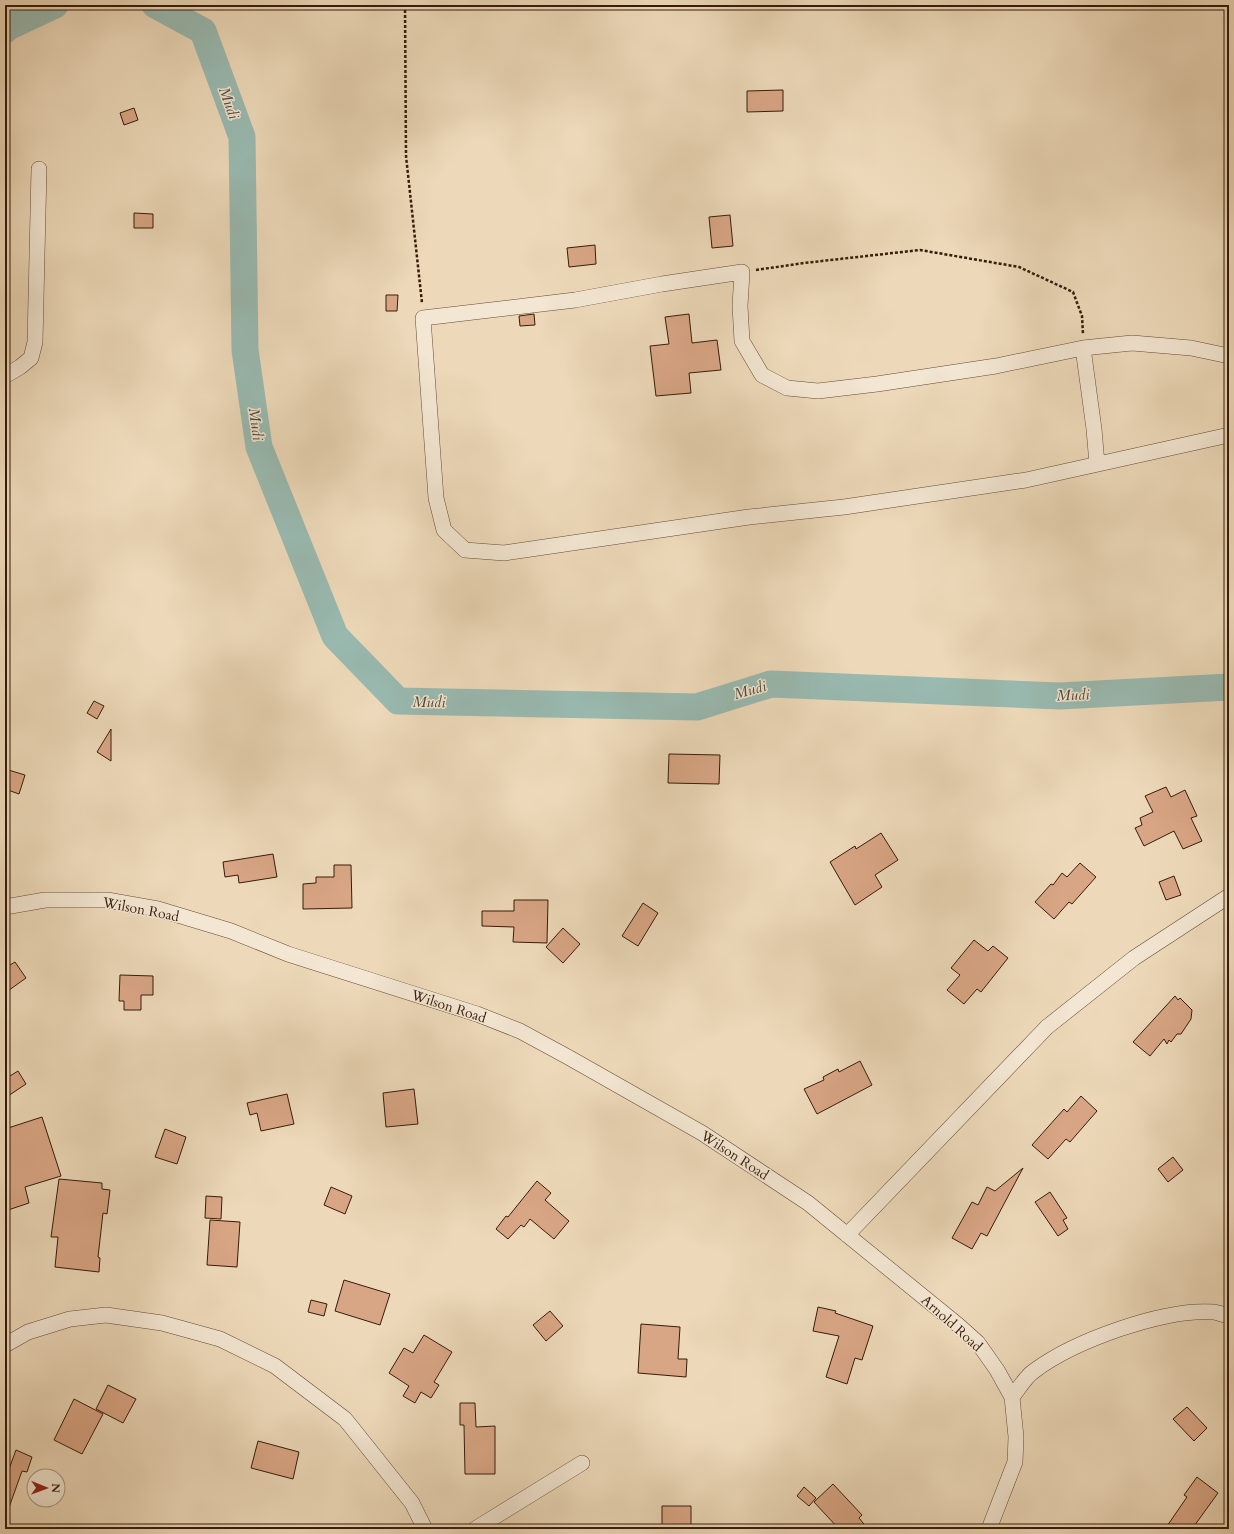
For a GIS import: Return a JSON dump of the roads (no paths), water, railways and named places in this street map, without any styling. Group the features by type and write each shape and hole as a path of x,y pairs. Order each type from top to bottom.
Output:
{"street":[{"path":"5,376 31,358 35,342 39,169"},
{"path":"1229,356 1191,348 1132,343 1084,348 996,366 877,384 818,391 788,388 762,375 742,341 740,306 742,272 662,284 575,300 423,318 436,498 444,530 465,550 504,553 749,517 844,507 1026,480 1229,435"},
{"path":"1084,348 1097,464"},
{"path":"847,1235 1047,1027 1134,958 1229,896"},
{"name":"Wilson Road","path":"5,907 45,900 107,900 158,909 231,932 288,954 484,1017 520,1031 702,1133 808,1203 847,1235"},
{"name":"Arnold Road","path":"847,1235 978,1343 997,1370 1012,1397 1016,1437 1015,1462 989,1529"},
{"path":"1012,1397 1032,1372 1058,1355 1096,1339 1139,1323 1177,1314 1215,1312 1229,1316"},
{"path":"5,1345 28,1332 70,1319 106,1315 162,1324 220,1339 276,1366 345,1419 412,1503 425,1529"},
{"path":"475,1529 582,1464"}],"waterway":[{"name":"Mudi","path":"5,30 8,27 55,5"},
{"name":"Mudi","path":"155,5 203,31 242,137 245,350 259,447 335,636 398,701 697,707 771,684 1060,696 1229,687"}]}
